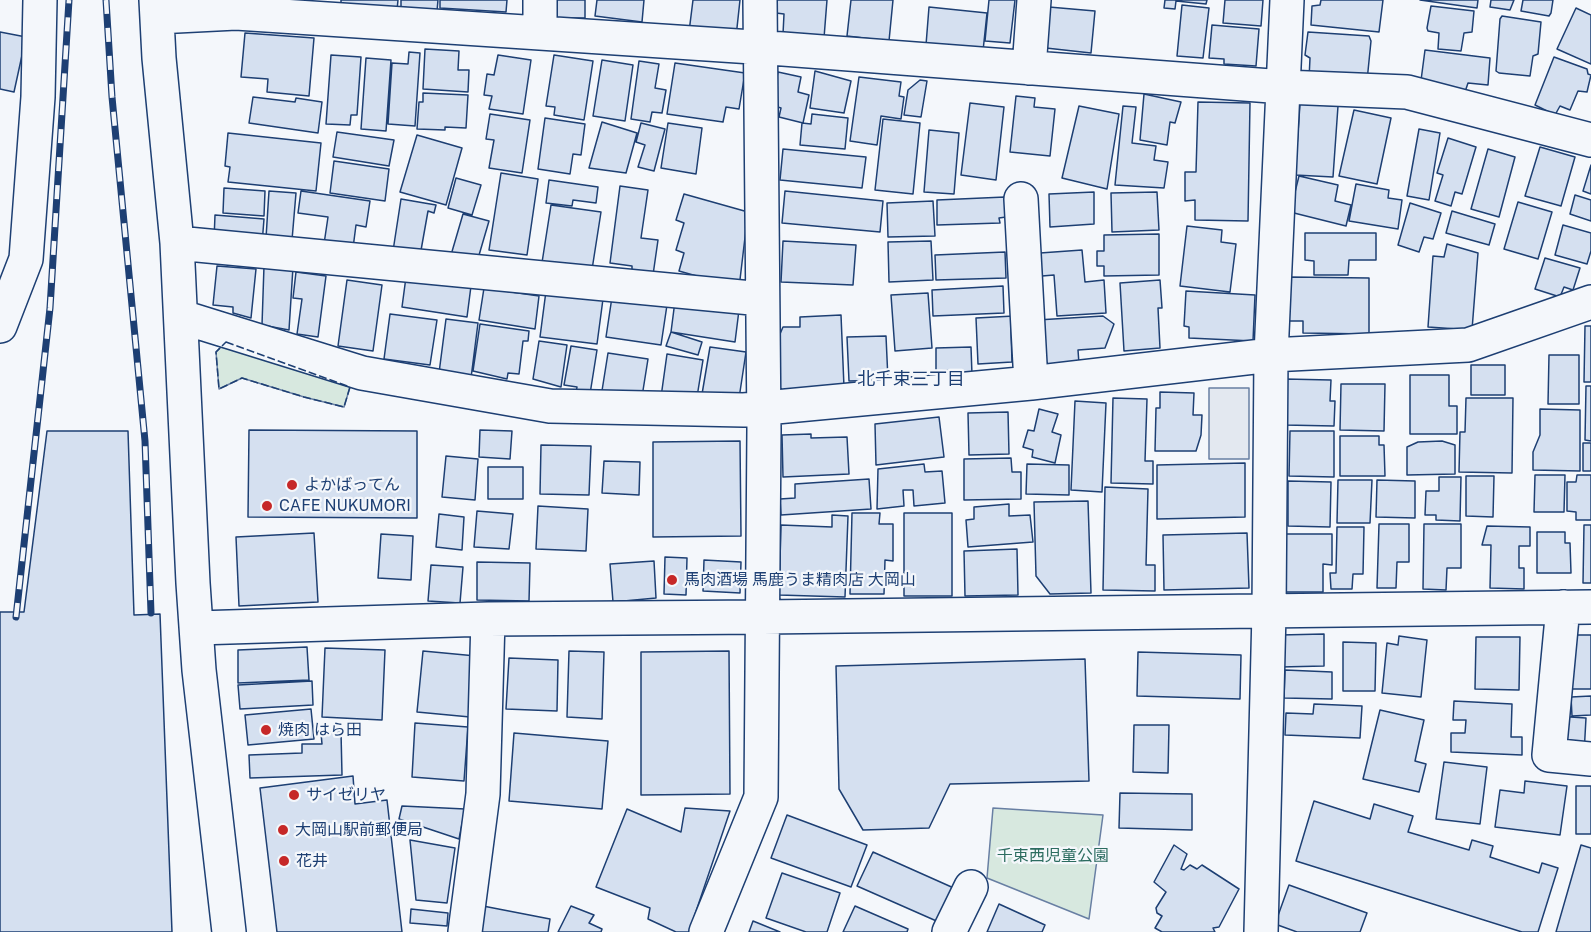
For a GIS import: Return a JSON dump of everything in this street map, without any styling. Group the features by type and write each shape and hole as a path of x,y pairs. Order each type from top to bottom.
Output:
{"street":[{"path":"0,326 26,259 38,97 40,0"},
{"path":"540,0 540,33"},
{"path":"706,932 761,797 763,410 760,0"},
{"path":"1029,68 1034,0"},
{"path":"1261,932 1269,612 1270,355 1287,0"},
{"path":"229,932 208,756 193,584 182,317 156,8 236,13 330,9 540,33 1284,87 1407,92 1591,140"},
{"path":"1021,199 1032,383"},
{"path":"177,243 762,299"},
{"path":"182,317 362,373 550,406 763,410 1032,383 1270,355 1468,345 1591,302"},
{"path":"197,628 488,619 1577,607 1548,755 1591,759"},
{"path":"465,932 483,794 488,619"},
{"path":"949,932 971,887"}],"green space":[{"path":"226,342 350,387 344,407 242,378 219,389 216,352"},
{"name":"千束西児童公園","path":"993,808 1103,815 1089,919 987,878"}],"shaded area":[{"path":"1209,388 1249,388 1249,459 1209,459"}],"building":[{"path":"341,0 398,0 397,10 341,5"},
{"path":"401,0 438,0 437,11 401,7"},
{"path":"440,0 507,0 506,12 440,8"},
{"path":"548,0 585,0 585,18 554,18"},
{"path":"597,0 644,0 642,22 595,16"},
{"path":"693,0 740,0 736,37 689,32"},
{"path":"777,0 827,0 824,38 783,34 784,14 776,13"},
{"path":"851,0 893,0 889,41 847,36"},
{"path":"989,0 1015,0 1010,43 985,41"},
{"path":"1165,0 1207,0 1206,4 1176,1 1175,9 1164,8"},
{"path":"1225,0 1263,0 1261,26 1223,23"},
{"path":"1321,0 1383,0 1379,32 1311,25 1312,6 1320,5"},
{"path":"1420,0 1478,0 1477,8"},
{"path":"1491,0 1514,0 1510,10 1490,7"},
{"path":"1523,0 1553,0 1551,13 1549,16 1521,11"},
{"path":"1182,5 1209,8 1203,58 1177,56"},
{"path":"1431,6 1474,11 1472,32 1464,33 1461,51 1438,49 1439,33 1428,31 1427,28"},
{"path":"929,7 987,13 983,51 926,45"},
{"path":"1049,7 1095,11 1091,53 1046,48"},
{"path":"1576,8 1591,15 1591,64 1557,49"},
{"path":"1502,16 1541,22 1538,54 1533,56 1530,76 1496,71"},
{"path":"1212,25 1259,29 1256,66 1224,64 1224,59 1209,58"},
{"path":"0,32 26,37 14,92 0,89"},
{"path":"1308,32 1369,36 1371,41 1367,81 1309,79 1310,58 1305,55"},
{"path":"245,33 314,38 309,96 267,92 268,79 241,77"},
{"path":"425,49 459,51 458,70 469,70 468,92 423,89"},
{"path":"1425,50 1490,58 1488,85 1468,83 1464,95 1420,88"},
{"path":"409,52 420,53 415,126 388,124 392,63 408,64"},
{"path":"331,55 361,57 357,115 351,115 350,125 326,124"},
{"path":"498,55 531,60 523,114 489,109 492,96 484,95 487,74 494,75"},
{"path":"554,55 593,61 584,120 554,115 555,107 546,106"},
{"path":"1554,57 1587,69 1588,74 1591,75 1587,92 1578,91 1570,110 1560,106 1555,115 1535,105"},
{"path":"366,58 391,60 386,131 361,129"},
{"path":"602,60 633,65 625,121 593,116"},
{"path":"639,61 659,64 655,88 666,90 662,113 652,112 650,122 631,119"},
{"path":"675,63 745,73 739,109 726,107 723,122 667,114"},
{"path":"815,71 851,81 844,113 810,108"},
{"path":"778,72 801,77 798,92 809,95 803,123 779,117 781,108 771,105"},
{"path":"859,77 901,82 899,96 904,97 901,119 881,116 877,145 850,141"},
{"path":"920,80 927,81 921,117 904,115 908,90"},
{"path":"423,93 468,95 466,128 417,129 419,102 423,102"},
{"path":"1144,94 1181,102 1175,123 1170,122 1167,145 1140,140"},
{"path":"1016,96 1035,98 1034,107 1055,109 1050,156 1010,152"},
{"path":"253,97 295,102 296,98 322,102 318,133 249,123"},
{"path":"1198,102 1250,103 1248,221 1195,220 1195,200 1185,201 1185,172 1196,172"},
{"path":"970,103 1004,107 996,180 961,175"},
{"path":"1300,104 1338,106 1333,177 1295,175"},
{"path":"1079,106 1119,114 1107,189 1062,178"},
{"path":"1123,106 1136,107 1132,143 1156,146 1154,160 1168,162 1164,188 1115,185"},
{"path":"1354,110 1391,118 1377,184 1339,176"},
{"path":"490,114 530,120 522,173 489,168 494,140 486,139"},
{"path":"812,114 848,118 845,149 800,145 802,123 811,124"},
{"path":"545,118 585,124 581,155 573,154 570,174 538,169"},
{"path":"883,119 920,123 913,194 875,190"},
{"path":"602,122 637,133 626,173 589,168"},
{"path":"641,123 665,129 654,171 638,167 645,145 636,142"},
{"path":"668,123 702,128 696,174 661,168"},
{"path":"1419,129 1440,133 1429,200 1407,196"},
{"path":"929,130 959,133 954,194 924,192"},
{"path":"337,132 394,140 389,166 333,157"},
{"path":"228,133 321,143 316,191 228,182 230,167 225,166"},
{"path":"417,135 462,148 446,205 400,192"},
{"path":"1448,138 1476,147 1462,194 1455,192 1451,206 1435,201 1443,175 1437,173"},
{"path":"1540,147 1575,157 1561,206 1525,196"},
{"path":"783,149 866,157 862,188 780,180"},
{"path":"1488,149 1515,157 1499,217 1471,209"},
{"path":"334,161 389,169 385,201 330,193"},
{"path":"1591,165 1591,194 1583,191"},
{"path":"501,173 538,179 527,255 489,250"},
{"path":"1299,176 1338,185 1335,201 1351,205 1346,226 1290,212"},
{"path":"456,178 481,185 472,215 448,208"},
{"path":"549,180 598,187 596,203 573,200 572,206 546,203"},
{"path":"1356,184 1389,190 1388,198 1402,200 1398,229 1349,221"},
{"path":"620,186 648,190 641,238 658,240 653,275 632,271 632,266 610,263"},
{"path":"224,188 265,191 264,216 223,213"},
{"path":"269,191 296,193 292,240 266,238"},
{"path":"301,191 370,201 366,227 356,225 353,248 324,244 328,217 298,213"},
{"path":"785,191 883,201 880,232 782,223"},
{"path":"1094,192 1094,224 1050,227 1049,194"},
{"path":"1157,192 1159,230 1112,232 1111,193"},
{"path":"684,194 748,212 739,288 679,271 684,253 676,250 684,223 676,220"},
{"path":"1575,195 1591,200 1591,221 1570,214"},
{"path":"1005,197 1006,217 999,218 1000,223 937,225 937,200"},
{"path":"401,199 436,205 434,213 428,211 420,256 393,251"},
{"path":"933,201 935,236 888,237 887,203"},
{"path":"1518,202 1552,212 1538,259 1504,249"},
{"path":"1410,203 1441,213 1433,239 1424,237 1419,252 1398,245"},
{"path":"551,205 601,212 591,276 541,269"},
{"path":"1452,211 1495,224 1489,245 1446,233"},
{"path":"463,214 489,221 477,262 451,255"},
{"path":"215,215 264,219 262,244 214,240"},
{"path":"1563,225 1591,233 1591,251 1587,264 1555,255"},
{"path":"1187,226 1222,230 1221,242 1236,244 1230,292 1180,286"},
{"path":"1305,233 1376,233 1376,260 1349,260 1348,275 1314,275 1314,261 1305,260"},
{"path":"1159,234 1159,275 1104,276 1104,266 1097,266 1097,251 1104,251 1104,235"},
{"path":"783,241 856,245 853,285 781,282"},
{"path":"931,241 933,280 889,282 888,242"},
{"path":"1447,244 1478,253 1472,330 1428,327 1433,256 1444,257"},
{"path":"1082,250 1085,282 1104,280 1106,313 1057,316 1054,275 1042,276 1040,253"},
{"path":"1005,252 1006,278 936,280 935,255"},
{"path":"1545,258 1580,268 1573,290 1564,287 1560,297 1535,289"},
{"path":"217,266 256,269 251,318 233,313 233,307 213,305"},
{"path":"264,266 293,267 289,330 262,325"},
{"path":"296,272 326,276 318,337 297,334 302,299 293,298"},
{"path":"406,277 471,286 467,317 402,307"},
{"path":"1289,277 1369,278 1369,334 1303,333 1303,321 1289,321"},
{"path":"347,280 382,285 373,351 338,346"},
{"path":"1160,280 1162,308 1158,308 1160,348 1124,351 1120,283"},
{"path":"1003,286 1004,313 933,316 932,290"},
{"path":"484,288 539,296 535,329 479,320"},
{"path":"546,291 603,299 597,344 540,337"},
{"path":"1186,291 1255,295 1253,341 1189,338 1189,327 1184,326"},
{"path":"928,293 932,348 895,351 891,295"},
{"path":"612,297 667,305 661,345 606,337"},
{"path":"675,301 739,310 735,342 671,332"},
{"path":"390,314 437,320 430,365 384,359"},
{"path":"841,315 844,387 780,390 777,341 783,327 800,327 800,317"},
{"path":"1014,316 1015,330 1011,330 1012,362 978,364 976,318"},
{"path":"1103,316 1114,324 1105,348 1078,350 1079,364 1040,366 1037,320"},
{"path":"446,319 478,323 471,378 439,373"},
{"path":"480,324 529,331 528,341 523,341 519,374 508,373 507,379 473,371"},
{"path":"1585,326 1591,326 1591,382 1584,382"},
{"path":"671,332 702,342 698,355 666,346"},
{"path":"886,336 888,380 849,381 847,337"},
{"path":"539,341 567,345 561,387 533,379"},
{"path":"571,346 597,350 590,394 576,392 577,387 564,385"},
{"path":"710,347 746,352 738,405 701,400"},
{"path":"971,347 972,375 958,376 958,370 936,371 936,348"},
{"path":"608,353 648,359 641,403 601,397"},
{"path":"667,354 703,360 696,403 661,397"},
{"path":"1549,355 1579,355 1579,404 1548,404"},
{"path":"1471,365 1505,365 1505,395 1471,395"},
{"path":"1410,375 1449,375 1449,406 1457,406 1457,434 1410,434"},
{"path":"1285,379 1331,380 1330,401 1335,401 1334,426 1284,425"},
{"path":"1341,384 1385,384 1384,431 1340,430"},
{"path":"1586,386 1591,386 1591,441 1585,440"},
{"path":"1160,392 1194,393 1193,415 1202,415 1201,435 1196,451 1155,451 1156,408 1160,408"},
{"path":"1113,398 1147,399 1145,461 1153,461 1153,484 1111,483"},
{"path":"1466,398 1513,398 1512,473 1459,472 1460,432 1465,432"},
{"path":"1075,401 1106,403 1102,492 1071,490"},
{"path":"1039,409 1058,414 1052,432 1061,435 1055,463 1032,457 1033,450 1023,447 1028,430 1034,431"},
{"path":"1540,409 1580,410 1580,471 1533,470 1533,452 1540,435"},
{"path":"1008,412 1009,454 969,455 968,413"},
{"path":"939,417 944,457 876,465 875,424"},
{"path":"249,430 417,431 417,518 248,517"},
{"path":"480,430 512,431 510,459 479,457"},
{"path":"47,431 128,431 134,615 160,614 172,932 0,932 0,612 24,612"},
{"path":"1290,431 1334,431 1334,477 1289,476"},
{"path":"811,434 811,438 847,437 849,474 783,477 782,435"},
{"path":"1340,436 1379,436 1379,445 1384,445 1385,476 1340,476"},
{"path":"740,441 741,536 653,537 653,442"},
{"path":"1442,441 1455,445 1455,474 1407,475 1407,447 1418,442"},
{"path":"1583,443 1591,443 1591,471 1583,471"},
{"path":"541,445 591,446 589,495 540,494"},
{"path":"446,456 478,459 475,500 442,497"},
{"path":"1011,458 1012,472 1021,472 1021,499 964,500 964,459"},
{"path":"604,461 640,462 639,495 602,493"},
{"path":"1245,463 1245,517 1157,519 1157,465"},
{"path":"924,464 925,472 942,471 945,503 914,506 913,490 903,490 904,506 877,509 878,469"},
{"path":"1027,464 1069,465 1069,495 1026,494"},
{"path":"488,467 523,467 523,499 488,499"},
{"path":"1535,475 1565,475 1564,512 1534,512"},
{"path":"1577,475 1591,475 1591,520 1576,520 1576,512 1567,511 1567,482 1576,482"},
{"path":"1466,476 1494,476 1493,517 1466,516"},
{"path":"1439,477 1461,477 1460,521 1436,520 1436,515 1425,515 1426,491 1439,491"},
{"path":"869,479 871,509 781,515 780,499 795,498 795,484"},
{"path":"1338,480 1372,480 1370,523 1337,523"},
{"path":"1377,480 1415,481 1415,518 1376,517"},
{"path":"1288,481 1331,482 1330,527 1288,526"},
{"path":"1105,487 1148,489 1146,565 1155,565 1155,591 1103,590"},
{"path":"1088,501 1091,593 1050,594 1036,576 1034,502"},
{"path":"1009,504 1009,516 1030,515 1033,542 968,547 966,520 974,519 974,507"},
{"path":"538,506 588,509 586,551 536,549"},
{"path":"477,511 513,514 509,549 474,547"},
{"path":"852,513 880,513 879,524 893,524 893,561 885,560 884,594 850,594"},
{"path":"904,513 952,513 952,596 904,596"},
{"path":"439,514 464,517 462,550 436,547"},
{"path":"832,515 848,516 845,597 779,595 781,525 832,527"},
{"path":"1379,524 1409,524 1409,562 1397,562 1396,588 1377,588"},
{"path":"1424,524 1461,524 1461,568 1447,568 1446,590 1423,589"},
{"path":"1584,525 1591,525 1591,583 1583,583"},
{"path":"1487,526 1530,527 1530,546 1519,546 1519,568 1524,568 1524,589 1490,588 1491,545 1482,545"},
{"path":"1337,527 1364,527 1363,574 1353,574 1352,589 1331,589 1330,573 1336,573"},
{"path":"1537,532 1565,532 1565,543 1570,543 1571,573 1537,573"},
{"path":"314,533 318,602 239,606 236,537"},
{"path":"1247,533 1249,588 1164,590 1163,535"},
{"path":"381,534 413,536 411,580 378,578"},
{"path":"1279,534 1332,534 1332,565 1323,564 1323,592 1278,592"},
{"path":"1017,549 1018,595 965,596 964,551"},
{"path":"665,557 687,558 686,595 664,594"},
{"path":"704,560 741,562 740,593 703,591"},
{"path":"654,561 656,598 613,602 610,564"},
{"path":"477,562 530,563 529,601 477,600"},
{"path":"431,565 463,567 460,603 428,601"},
{"path":"1324,634 1324,666 1280,667 1280,635"},
{"path":"1566,635 1591,635 1591,689 1567,689"},
{"path":"1399,636 1427,640 1421,697 1382,693 1387,643 1398,645"},
{"path":"1476,637 1520,637 1519,690 1475,689"},
{"path":"1343,642 1376,643 1375,691 1343,691"},
{"path":"307,647 309,680 238,683 238,650"},
{"path":"325,648 385,650 382,720 322,717"},
{"path":"423,651 476,656 470,717 417,712"},
{"path":"569,651 604,652 602,719 567,717"},
{"path":"729,651 730,794 641,795 641,652"},
{"path":"1138,652 1241,655 1240,699 1137,696"},
{"path":"509,658 558,660 557,711 506,709"},
{"path":"1085,659 1089,781 950,784 929,828 863,830 839,789 836,666"},
{"path":"1285,670 1332,672 1332,699 1284,698"},
{"path":"312,681 313,705 240,709 238,685"},
{"path":"1591,696 1591,715 1572,716 1571,697"},
{"path":"1454,701 1512,704 1511,737 1522,737 1522,755 1451,752 1451,733 1465,733 1466,720 1453,720"},
{"path":"1314,704 1362,706 1360,738 1285,735 1286,713 1313,714"},
{"path":"311,709 314,739 248,745 245,715"},
{"path":"1380,710 1424,720 1415,761 1426,764 1419,792 1363,779"},
{"path":"1555,716 1586,718 1584,754 1553,746"},
{"path":"415,723 468,727 464,781 412,777"},
{"path":"1134,725 1169,725 1168,773 1133,772"},
{"path":"341,732 342,775 250,778 249,755 302,753 302,744 322,744 321,733"},
{"path":"514,733 608,741 602,809 509,801"},
{"path":"1444,762 1487,767 1480,824 1436,819"},
{"path":"353,776 355,804 387,800 402,932 277,932 260,788"},
{"path":"1525,781 1567,786 1560,835 1495,827 1500,790 1524,793"},
{"path":"1576,786 1591,786 1591,834 1576,834"},
{"path":"1120,793 1192,794 1192,830 1119,828"},
{"path":"1314,801 1370,819 1374,804 1413,816 1408,832 1469,850 1472,840 1493,846 1490,857 1539,873 1542,863 1558,868 1538,932 1522,932 1296,861"},
{"path":"402,806 465,809 459,839 399,819"},
{"path":"685,808 730,811 689,932 676,932 648,919 650,908 596,887 627,809 681,832"},
{"path":"787,815 867,845 851,887 771,858"},
{"path":"410,840 455,848 447,903 416,900"},
{"path":"1174,845 1187,854 1181,869 1184,870 1190,865 1197,869 1202,865 1239,889 1219,927 1213,928 1215,932 1162,932 1155,928 1162,916 1157,913 1156,908 1166,892 1154,882"},
{"path":"1581,845 1591,848 1591,932 1556,932"},
{"path":"873,852 956,889 941,923 857,886"},
{"path":"782,873 840,893 827,932 806,932 766,918"},
{"path":"1289,885 1367,913 1360,932 1297,932 1275,924"},
{"path":"999,904 1045,925 1042,932 987,932"},
{"path":"483,906 550,919 548,932 477,932"},
{"path":"571,906 594,915 589,923 602,929 601,932 558,932"},
{"path":"855,906 908,929 907,932 843,932"},
{"path":"411,909 448,913 447,926 410,923"},
{"path":"753,921 780,932 749,932"}],"railway":[{"path":"16,617 50,308 69,0"},
{"path":"106,0 112,97 145,441 151,613"}],"fence":[{"path":"226,342 350,387 344,407 242,378 219,389 216,352 226,342"}],"place":[{"name":"よかばってん","path":"292,485"},
{"name":"CAFE NUKUMORI","path":"267,506"},
{"name":"馬肉酒場 馬鹿うま精肉店 大岡山","path":"672,580"},
{"name":"焼肉 はら田","path":"266,730"},
{"name":"サイゼリヤ","path":"294,795"},
{"name":"大岡山駅前郵便局","path":"283,830"},
{"name":"花井","path":"284,861"}],"district":[{"name":"北千束三丁目","path":"911,379"}]}
